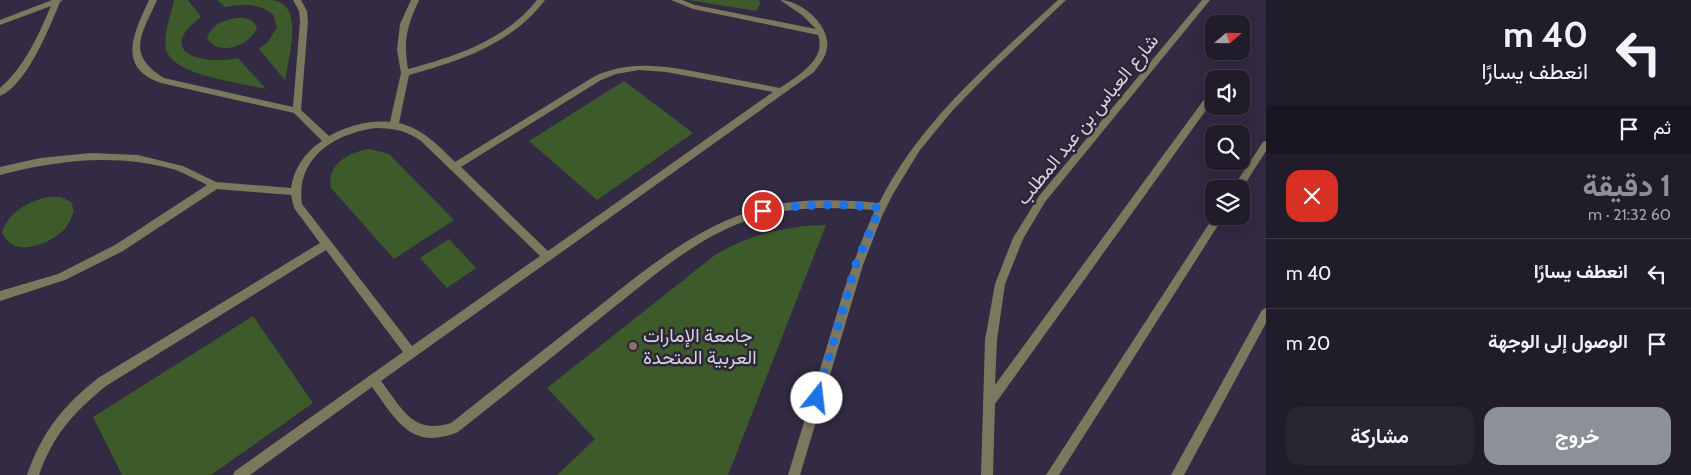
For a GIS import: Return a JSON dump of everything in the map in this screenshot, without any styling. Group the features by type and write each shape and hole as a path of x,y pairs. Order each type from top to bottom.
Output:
{"lane":[{"path":"0,23 58,0"},
{"path":"0,92 20,74 30,61 58,0"},
{"path":"153,0 136,46 139,63 147,73 161,80 297,111 328,140"},
{"path":"297,0 303,11 304,21 297,111"},
{"path":"394,126 405,73 401,50 404,24 415,0"},
{"path":"405,73 447,62 484,46 515,27 541,0"},
{"path":"675,0 708,10 822,33"},
{"path":"239,475 812,70 819,62 825,42 822,33 808,14 784,0"},
{"path":"794,475 856,264 880,208 917,147 946,111 1062,0"},
{"name":"شارع العباس بن عبد المطلب","path":"988,475 991,340 1000,284 1018,238 1042,199 1206,0"},
{"path":"454,167 598,78 623,69 652,67 781,91"},
{"path":"990,403 1205,104"},
{"path":"411,354 297,205 294,192 296,178 302,165 313,152 328,140 359,128 394,126 423,136 548,257"},
{"path":"1243,180 1266,144"},
{"path":"0,171 40,161 91,156 138,158 180,168 215,185 294,192"},
{"path":"0,296 61,277 119,248 215,185"},
{"path":"374,380 414,429 426,434 440,434 454,428 670,257 700,237 733,220 763,211 800,204 838,203 880,208"},
{"path":"1052,475 1213,225"},
{"path":"32,475 38,457 53,428 75,403 102,382 327,244"},
{"path":"1177,475 1266,313"}],"shaded area":[{"name":"جامعة الإمارات العربية المتحدة","path":"0,0 1266,0 1266,475 0,475"}],"green space":[{"path":"174,0 188,0 201,17 188,29 182,39 183,47 188,54 210,60 238,58 266,89 194,72 181,66 171,58 165,43"},
{"path":"217,0 272,0 282,4 289,11 292,22 292,34 285,80 259,49 268,42 277,27 273,14 262,8 250,5 225,7"},
{"path":"688,0 758,0 761,2 756,11"},
{"path":"237,18 248,19 257,27 249,39 234,47 226,48 212,44 207,38 212,29 227,20"},
{"path":"624,81 693,133 597,200 529,141"},
{"path":"370,149 389,154 454,220 394,259 331,188 332,172 341,161 354,153"},
{"path":"47,197 61,197 71,202 74,211 64,229 52,239 36,246 20,247 12,245 6,240 2,232 14,213 32,202"},
{"path":"826,225 728,475 557,475 595,439 547,388 715,255 769,232 796,227"},
{"path":"449,239 476,268 447,288 420,258"},
{"path":"253,316 313,403 211,475 122,475 93,417"}],"place":[{"name":"جامعة الإمارات العربية المتحدة","path":"633,346"}],"route":[{"path":"763,211 800,204 838,203 880,208 856,264 817,398"}]}
